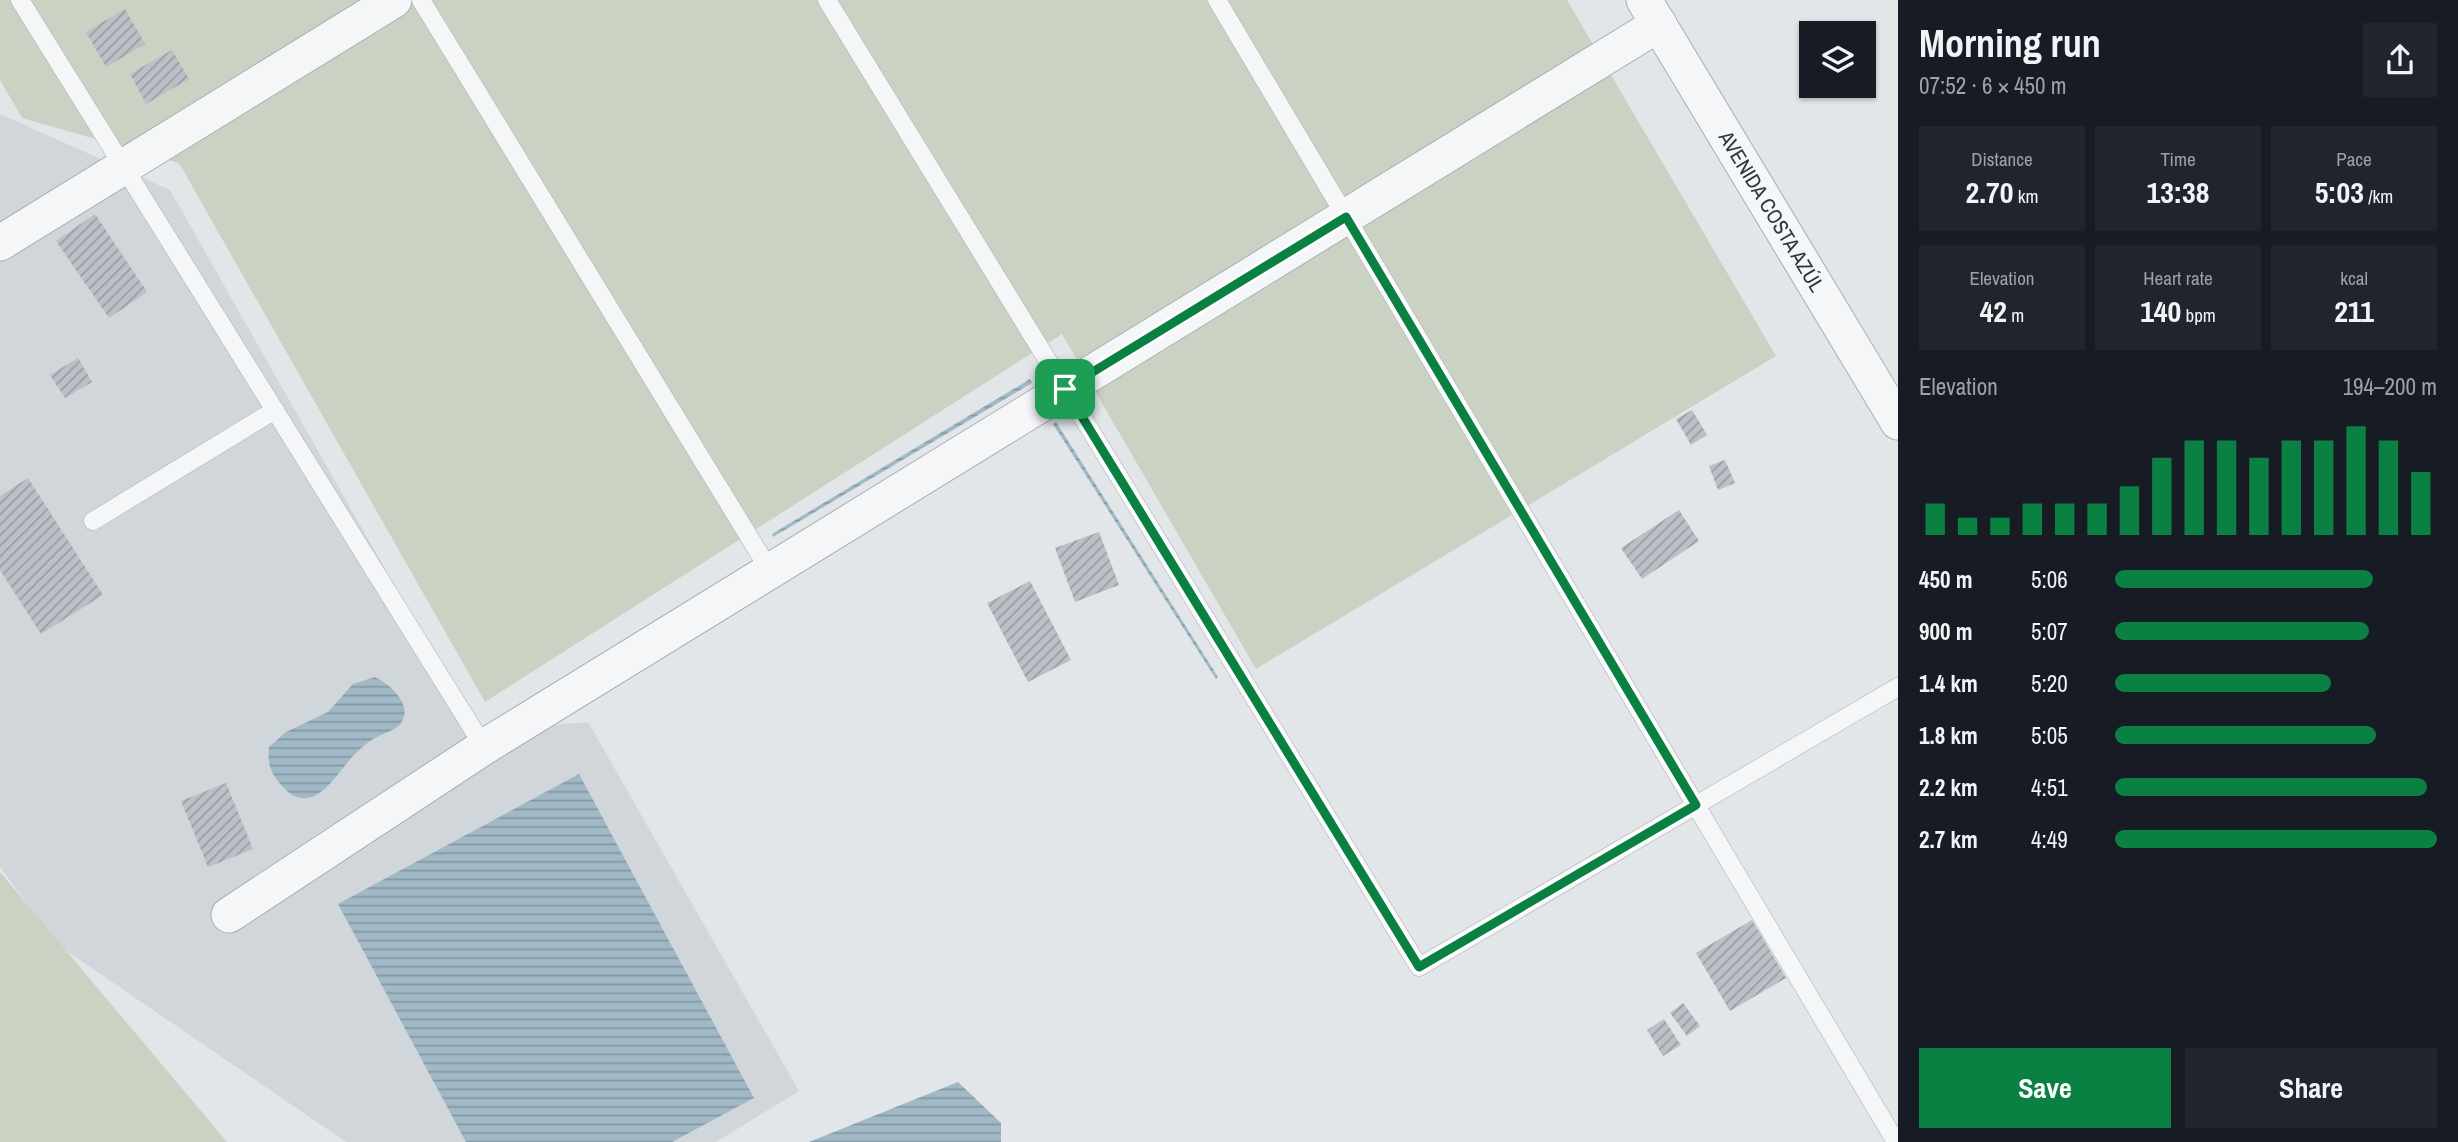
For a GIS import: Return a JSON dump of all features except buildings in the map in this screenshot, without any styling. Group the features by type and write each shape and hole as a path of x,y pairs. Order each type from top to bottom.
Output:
{"street":[{"path":"0,243 394,0"},
{"path":"229,915 484,747 1346,217 1651,12"},
{"name":"AVENIDA COSTA AZÚL","path":"1651,12 1898,422"}],"lane":[{"path":"20,0 484,747"},
{"path":"421,0 770,571"},
{"path":"827,0 1419,967 1898,687"},
{"path":"1217,0 1896,1142"},
{"path":"93,522 275,410"}],"shaded area":[{"path":"0,0 1567,0 1776,356 1256,669 1062,334 485,702 179,163 22,118 0,80"},
{"path":"0,114 170,190 477,731 588,722 799,1091 716,1142 346,1142 58,945 0,867"},
{"path":"0,872 227,1142 0,1142"}],"water":[{"path":"1030,379 1032,383 773,537 772,534"},
{"path":"1056,422 1218,677 1216,679 1053,424"},
{"path":"375,677 387,684 402,702 404,716 401,723 362,747 324,790 314,796 304,798 294,795 282,786 269,764 269,747 286,732 328,712 353,684"},
{"path":"579,774 754,1098 672,1142 466,1142 338,904"},
{"path":"958,1082 1001,1123 1001,1142 809,1142"}],"route":[{"path":"1346,217 1696,805 1419,967 1065,389 1346,217"}]}
